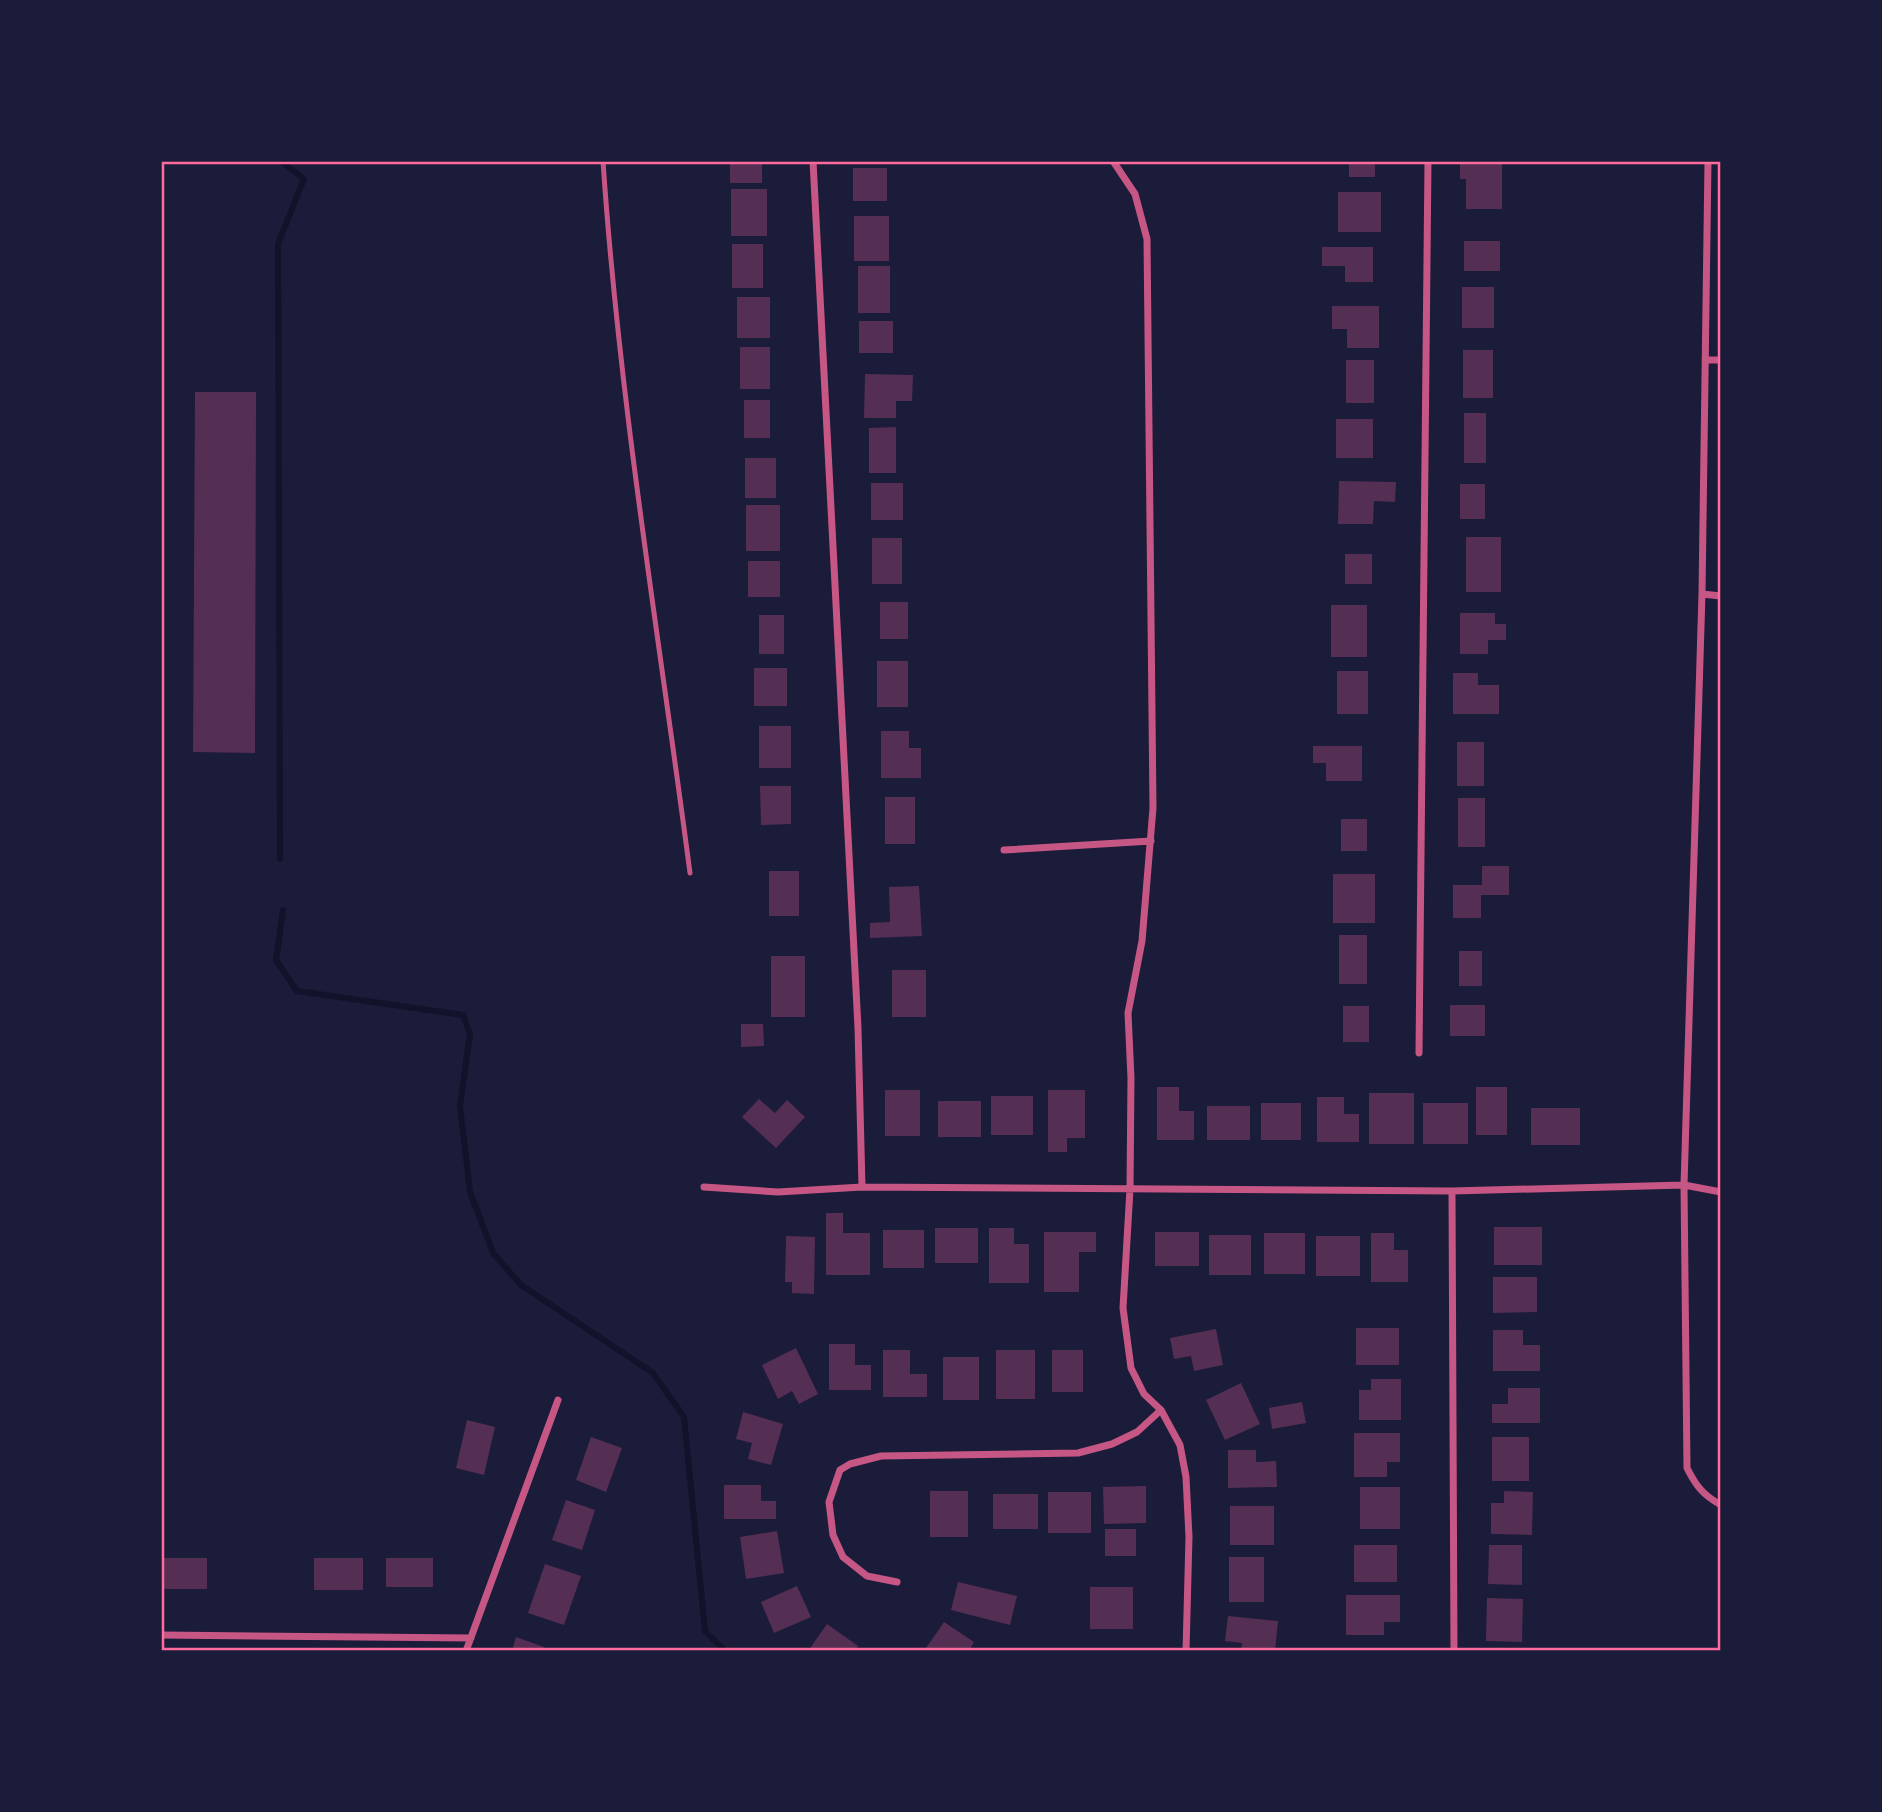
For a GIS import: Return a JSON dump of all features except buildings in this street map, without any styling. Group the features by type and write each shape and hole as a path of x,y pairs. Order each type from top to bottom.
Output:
{"street":[{"path":"813,161 858,1028 862,1187"},
{"path":"1113,161 1135,194 1147,239 1153,808 1142,941 1128,1013 1131,1079 1130,1189 1124,1308 1131,1368 1144,1394 1161,1410 1180,1445 1186,1477 1189,1537 1186,1651"},
{"path":"1419,1054 1428,161"},
{"path":"1708,161 1702,594 1684,1185 1688,1468 1696,1487 1706,1497 1721,1505"},
{"path":"1705,360 1721,360"},
{"path":"1702,594 1721,596"},
{"path":"1004,849 1151,841"},
{"path":"704,1187 778,1192 862,1187 1452,1191 1684,1185 1721,1192"},
{"path":"1452,1191 1454,1651"},
{"path":"466,1651 558,1401"},
{"path":"897,1583 867,1576 844,1557 833,1535 829,1502 840,1470 850,1464 881,1456 1078,1453 1112,1444 1137,1432 1161,1410"},
{"path":"161,1635 471,1638"}],"lane":[{"path":"603,161 611,280 690,873"}],"waterway":[{"path":"280,859 278,244 304,179 281,161"},
{"path":"283,910 276,960 297,991 463,1015 470,1034 460,1106 470,1192 493,1253 521,1285 653,1373 684,1417 705,1631 725,1651"}]}
